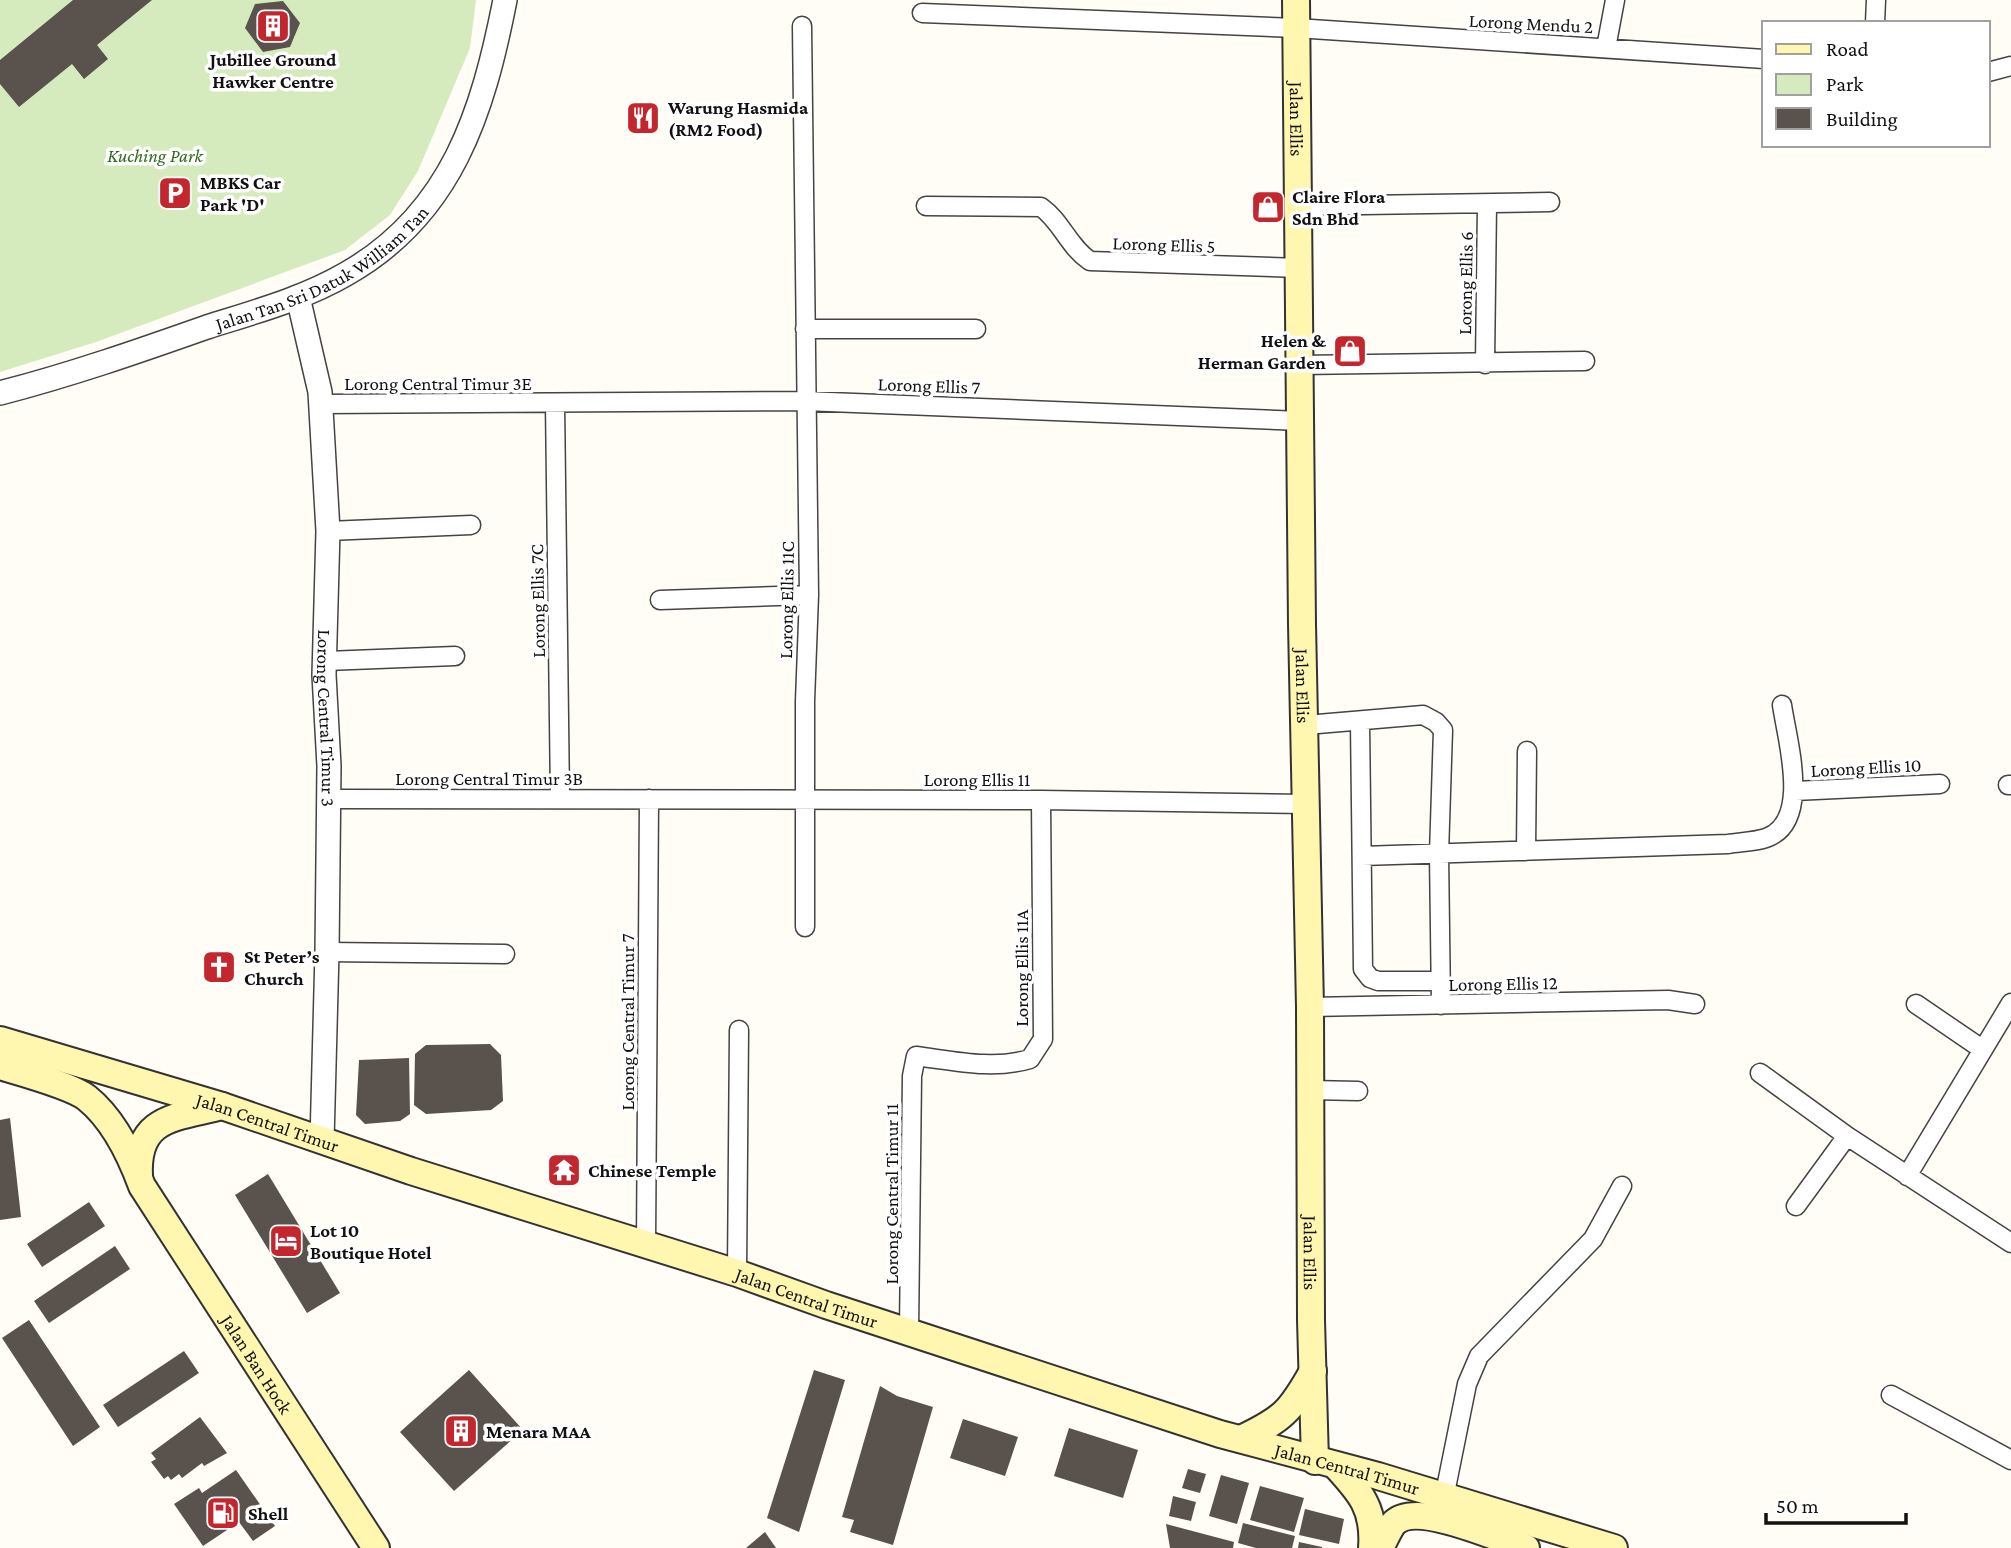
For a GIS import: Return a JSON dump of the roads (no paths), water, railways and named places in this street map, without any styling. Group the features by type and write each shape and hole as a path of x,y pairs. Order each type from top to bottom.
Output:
{"main road":[{"name":"Jalan Ellis","path":"1296,0 1313,1371 1325,1463"},
{"name":"Jalan Central Timur","path":"0,1040 222,1106 322,1141 737,1273 1241,1439 1614,1548"},
{"path":"0,1066 86,1097 127,1151 139,1178"},
{"path":"139,1178 142,1142 151,1129 161,1121 222,1106"},
{"name":"Jalan Ban Hock","path":"139,1178 376,1548"},
{"path":"1241,1439 1274,1423 1293,1406 1313,1371"},
{"path":"1325,1463 1367,1506 1373,1521 1372,1548"},
{"name":"Jalan Central Timur","path":"1380,1548 1394,1523 1413,1514 1442,1519 1526,1548"}],"street":[{"name":"Jalan Tan Sri Datuk William Tan","path":"0,393 55,379 298,297 345,275 384,250 427,205 463,150 485,92 505,0"},
{"path":"1606,48 1615,0"},
{"path":"1875,21 1876,0"},
{"name":"Lorong Mendu 2","path":"922,13 1296,28 1762,59"},
{"name":"Lorong Ellis 11C","path":"802,26 804,401 809,595 805,927"},
{"path":"1990,71 2011,66"},
{"path":"1298,206 1550,202"},
{"name":"Lorong Ellis 6","path":"1485,363 1487,204"},
{"name":"Lorong Ellis 5","path":"926,206 1041,207 1051,214 1078,253 1090,261 1299,268"},
{"name":"Lorong Central Timur 3","path":"298,297 321,404 328,531 327,952 322,1141"},
{"path":"805,329 976,329"},
{"path":"1300,365 1585,361"},
{"name":"Lorong Ellis 7","path":"555,403 804,401 1301,421"},
{"name":"Lorong Central Timur 3E","path":"321,404 555,403"},
{"name":"Lorong Ellis 7C","path":"555,403 560,799"},
{"path":"328,531 471,525"},
{"path":"660,600 809,595"},
{"path":"326,660 455,656"},
{"path":"1362,856 1728,844 1768,837 1786,823 1795,792 1782,705"},
{"path":"1306,725 1423,715 1436,722 1443,730 1439,854 1441,1005"},
{"path":"1360,722 1363,969 1370,978 1378,981 1441,981"},
{"path":"1526,851 1527,751"},
{"name":"Lorong Ellis 10","path":"1795,792 1940,784"},
{"name":"Lorong Central Timur 3B","path":"328,799 649,799"},
{"name":"Lorong Ellis 11","path":"649,799 1305,804"},
{"name":"Lorong Central Timur 7","path":"646,1245 649,799"},
{"name":"Lorong Ellis 11A","path":"916,1056 990,1065 1014,1064 1030,1059 1042,1039 1041,800"},
{"path":"327,952 505,954"},
{"name":"Lorong Ellis 12","path":"1310,1007 1668,1000 1696,1004"},
{"path":"1907,1176 2011,1003"},
{"path":"1916,1004 1983,1049"},
{"path":"737,1273 738,1030"},
{"name":"Lorong Central Timur 11","path":"909,1331 912,1076 916,1056"},
{"path":"1760,1073 1847,1136 2011,1243"},
{"path":"1310,1090 1358,1091"},
{"path":"1796,1206 1847,1136"},
{"path":"1444,1498 1467,1384 1479,1356 1593,1239 1622,1186"},
{"path":"1891,1395 2011,1460"}],"place":[{"name":"Jubillee Ground Hawker Centre","path":"273,26"},
{"name":"Warung Hasmida (RM2 Food)","path":"643,118"},
{"name":"MBKS Car Park 'D'","path":"175,193"},
{"name":"Claire Flora Sdn Bhd","path":"1268,207"},
{"name":"Helen & Herman Garden","path":"1350,351"},
{"name":"St Peter’s Church","path":"219,967"},
{"name":"Chinese Temple","path":"564,1170"},
{"name":"Lot 10 Boutique Hotel","path":"286,1241"},
{"name":"Menara MAA","path":"461,1431"},
{"name":"Shell","path":"223,1513"}],"park label":[{"name":"Kuching Park","path":"155,155"}]}
